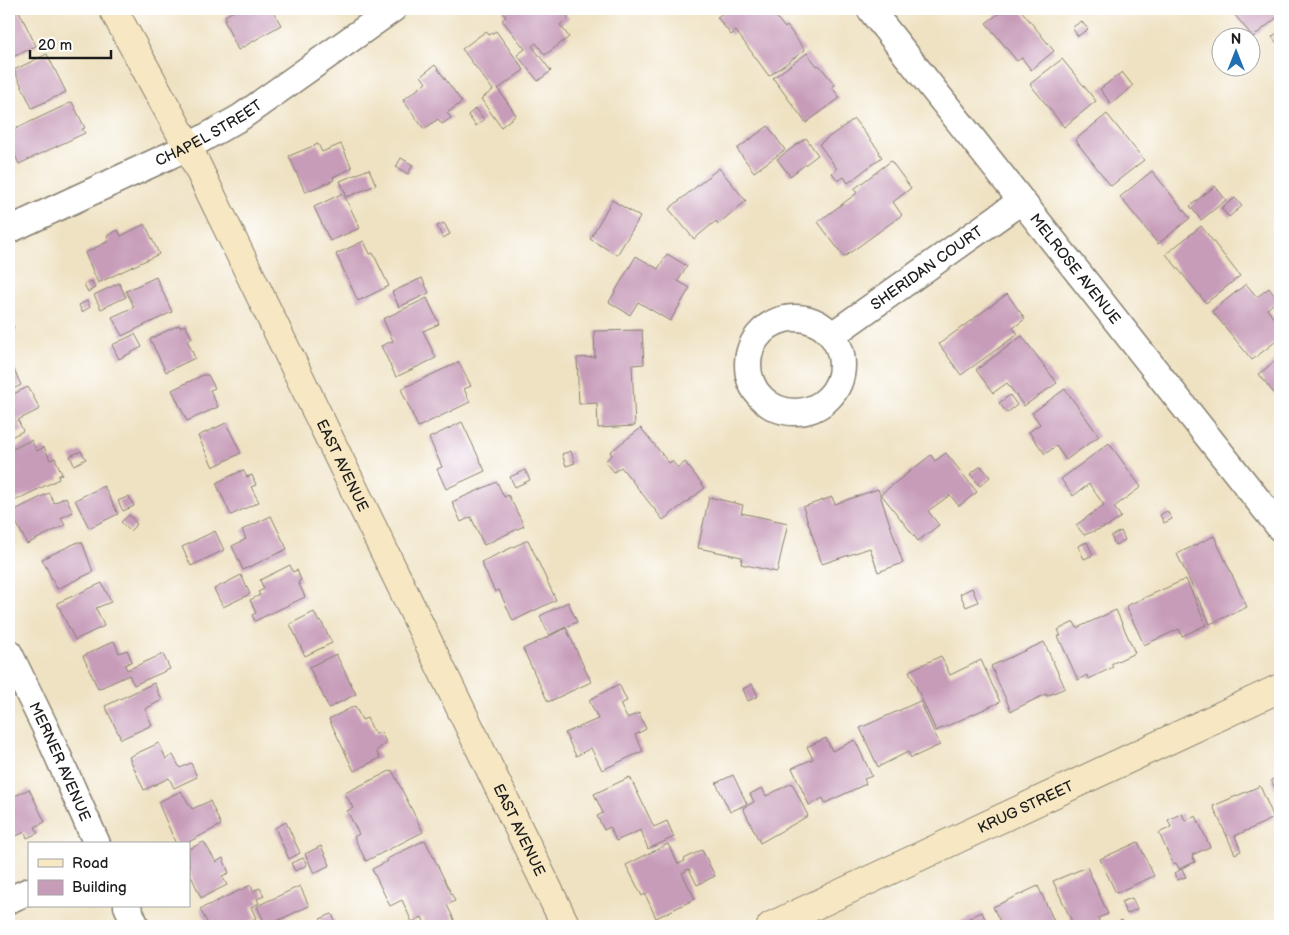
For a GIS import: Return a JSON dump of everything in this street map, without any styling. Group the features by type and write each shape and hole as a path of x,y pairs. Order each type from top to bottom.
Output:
{"street":[{"name":"EAST AVENUE","path":"112,9 188,147 566,926"},
{"name":"CHAPEL STREET","path":"9,230 188,147 246,114 393,9"},
{"name":"MELROSE AVENUE","path":"870,9 1280,528"},
{"name":"SHERIDAN COURT","path":"832,335 1021,201"},
{"name":"MERNER AVENUE","path":"9,653 46,729 96,842"},
{"name":"KRUG STREET","path":"771,926 1280,688"},
{"path":"9,900 28,891"},
{"path":"127,908 136,926"}],"building":[{"path":"18,9 36,46 9,59 9,11"},
{"path":"237,9 272,9 281,25 238,50 224,20 226,19 225,16"},
{"path":"508,9 561,9 569,18 560,25 569,37 545,55 536,43 532,46 551,71 538,81 517,55 525,49 502,20 506,17 503,13"},
{"path":"729,9 770,9 785,28 787,26 805,50 769,76 736,31 731,35 717,17"},
{"path":"1005,9 1020,9 1054,51 1031,70 1022,58 1017,61 986,23"},
{"path":"1230,9 1280,9 1280,15 1262,30 1262,28 1246,28"},
{"path":"1081,21 1088,29 1078,36 1072,28"},
{"path":"1280,30 1280,47 1272,37"},
{"path":"486,31 489,35 496,31 524,70 498,89 516,115 501,127 481,99 493,90 462,49"},
{"path":"807,53 835,85 832,87 840,98 806,123 773,78"},
{"path":"47,54 66,92 32,108 14,70"},
{"path":"1062,59 1096,101 1064,127 1030,84"},
{"path":"435,65 462,102 447,113 451,118 442,124 438,119 424,129 403,100 426,83 421,76"},
{"path":"1122,72 1133,86 1111,104 1100,89"},
{"path":"72,102 85,128 82,129 85,133 19,164 9,143 9,132"},
{"path":"476,108 484,120 476,126 468,115"},
{"path":"1107,114 1144,160 1111,186 1075,140"},
{"path":"854,119 882,157 848,183 844,177 838,181 832,173 837,169 819,144"},
{"path":"768,126 785,150 754,172 737,149"},
{"path":"806,138 818,155 790,176 777,159"},
{"path":"318,144 322,152 341,144 352,168 333,177 334,180 305,192 289,156"},
{"path":"401,158 413,165 408,174 396,167"},
{"path":"891,161 911,188 893,202 902,215 844,257 818,222 857,193 854,189"},
{"path":"719,168 746,201 718,224 716,221 694,239 669,209"},
{"path":"369,169 376,185 347,197 340,181"},
{"path":"1152,171 1190,218 1158,244 1120,197"},
{"path":"1215,186 1226,200 1201,220 1190,206"},
{"path":"343,193 360,228 330,241 314,207"},
{"path":"1235,198 1242,206 1229,217 1221,208"},
{"path":"612,200 640,217 617,255 590,239"},
{"path":"444,223 450,234 443,238 437,226"},
{"path":"145,224 159,254 98,283 85,253 109,241 107,236 118,230 121,236"},
{"path":"1201,226 1240,276 1206,303 1166,254"},
{"path":"364,241 370,254 373,253 389,286 358,301 336,254"},
{"path":"667,254 687,266 678,281 690,288 670,321 638,302 630,315 609,302 636,256 658,269"},
{"path":"156,277 172,312 122,336 112,317 134,307 126,291"},
{"path":"422,278 429,293 399,307 392,292"},
{"path":"92,281 95,288 88,292 84,284"},
{"path":"119,283 126,297 101,309 94,295"},
{"path":"1246,284 1257,297 1269,288 1278,300 1267,309 1275,320 1278,317 1280,320 1280,338 1252,360 1212,311"},
{"path":"1007,294 1025,319 1013,328 1018,334 961,375 939,344"},
{"path":"427,298 439,324 423,331 436,358 396,377 381,346 393,341 383,319"},
{"path":"87,301 90,307 82,312 79,305"},
{"path":"9,317 14,328 9,331"},
{"path":"179,325 180,327 185,325 192,338 187,340 195,358 166,372 150,339"},
{"path":"642,330 644,364 632,365 635,426 598,428 597,403 579,404 577,358 595,357 594,331"},
{"path":"135,334 142,347 119,359 112,345"},
{"path":"1022,336 1057,383 1024,406 1007,383 993,393 976,370"},
{"path":"1280,357 1280,401 1259,374"},
{"path":"459,362 471,386 464,389 470,402 418,427 401,389"},
{"path":"13,367 21,385 9,391 9,369"},
{"path":"203,375 208,375 215,388 210,390 218,407 187,421 172,390"},
{"path":"28,387 40,409 18,420 23,431 9,438 9,396"},
{"path":"1065,389 1099,436 1066,460 1056,446 1045,454 1029,432 1040,424 1032,413"},
{"path":"1010,395 1017,405 1007,413 999,403"},
{"path":"462,422 485,471 446,489 437,469 442,467 429,438"},
{"path":"226,423 241,453 213,467 198,436"},
{"path":"641,428 669,463 672,461 678,468 685,462 705,488 663,520 621,467 614,472 605,461 612,455 610,452"},
{"path":"31,440 37,451 44,447 50,460 55,458 62,474 58,476 59,479 14,501 9,489 9,451"},
{"path":"1109,443 1141,487 1114,507 1121,517 1110,525 1084,535 1076,525 1104,505 1089,484 1073,496 1061,479"},
{"path":"81,451 86,459 74,465 70,456"},
{"path":"571,451 575,463 566,466 562,454"},
{"path":"946,453 977,492 959,506 950,495 928,511 939,525 918,541 881,494 931,455 935,461"},
{"path":"981,466 990,477 980,486 970,474"},
{"path":"243,470 247,477 252,475 256,485 251,487 259,502 231,515 216,483"},
{"path":"525,470 530,480 515,487 510,477"},
{"path":"497,482 504,497 508,495 524,526 484,545 471,517 461,522 452,502"},
{"path":"104,486 118,514 89,528 75,500"},
{"path":"878,489 903,563 878,572 870,548 822,564 803,507 832,497 835,504"},
{"path":"49,493 54,503 66,497 73,512 61,518 65,525 27,544 11,512"},
{"path":"129,496 134,506 123,511 118,501"},
{"path":"709,497 743,505 741,513 788,523 777,572 741,564 742,557 698,548"},
{"path":"1167,511 1172,519 1164,523 1160,515"},
{"path":"129,515 137,524 130,531 121,522"},
{"path":"271,516 287,549 243,570 232,546 246,539 242,530"},
{"path":"215,531 224,550 191,566 182,547"},
{"path":"1121,531 1125,540 1115,545 1111,536"},
{"path":"1214,536 1247,607 1210,624 1177,554"},
{"path":"528,540 556,600 513,621 499,590 495,592 481,562"},
{"path":"78,542 82,542 93,572 57,589 42,559"},
{"path":"1087,542 1093,555 1084,559 1078,546"},
{"path":"290,565 293,572 297,570 301,580 298,582 305,597 255,621 252,615 256,613 250,600 260,595 258,592 264,589 260,580"},
{"path":"241,575 250,594 223,607 214,589"},
{"path":"1186,579 1206,625 1182,636 1179,629 1144,645 1126,606"},
{"path":"102,583 111,602 96,608 104,626 75,640 57,603"},
{"path":"972,588 978,602 966,607 960,594"},
{"path":"568,602 577,622 549,635 540,616"},
{"path":"1116,610 1135,653 1111,664 1113,667 1089,679 1087,675 1078,680 1058,636 1061,636 1058,630 1074,622 1077,628"},
{"path":"314,612 319,622 321,621 332,643 305,656 290,624"},
{"path":"566,628 591,682 548,702 523,649"},
{"path":"114,641 119,653 127,650 132,661 125,665 127,670 163,654 170,669 134,685 129,675 98,689 83,656"},
{"path":"1044,642 1065,688 1047,696 1046,694 1011,711 991,666"},
{"path":"336,654 356,694 329,708 309,667"},
{"path":"941,656 950,675 981,660 1000,702 936,731 909,671"},
{"path":"154,683 162,700 145,709 152,725 121,739 105,706"},
{"path":"619,684 627,701 620,704 627,718 639,713 646,729 635,735 643,751 602,770 591,748 576,756 565,733 598,719 589,700"},
{"path":"752,684 758,696 748,701 743,689"},
{"path":"920,701 940,745 911,758 908,752 878,767 860,728"},
{"path":"355,706 362,720 367,718 375,734 381,732 386,743 376,751 380,758 354,771 329,719"},
{"path":"826,738 832,751 855,740 872,776 864,779 866,784 825,803 823,798 809,805 792,768 813,759 807,747"},
{"path":"159,743 166,759 173,755 180,768 191,763 197,777 174,788 169,778 144,790 129,757"},
{"path":"392,770 423,832 366,861 354,837 359,834 347,811 353,808 345,793"},
{"path":"733,775 747,804 730,812 716,783"},
{"path":"1280,776 1280,799 1271,780"},
{"path":"630,777 654,827 667,821 674,837 648,849 641,830 616,841 610,827 604,830 597,816 603,813 594,794"},
{"path":"792,783 808,816 760,843 743,808 754,802 750,794 762,788 766,796"},
{"path":"1260,786 1274,818 1235,836 1241,851 1235,854 1213,806"},
{"path":"29,789 45,822 35,827 38,833 27,838 25,832 16,836 9,822 9,799"},
{"path":"181,791 192,809 210,801 221,825 189,842 175,842 158,802"},
{"path":"1182,813 1185,821 1196,816 1210,847 1192,855 1195,862 1179,869 1176,863 1173,864 1159,833 1171,827 1168,820"},
{"path":"286,822 300,853 289,859 275,828"},
{"path":"425,840 455,901 447,905 457,926 426,926 422,917 412,922 402,900 390,906 372,869 388,861 387,859"},
{"path":"204,842 216,862 223,858 229,873 222,876 227,885 201,898 190,873 190,849"},
{"path":"1138,842 1154,876 1116,893 1100,859"},
{"path":"668,844 678,864 702,850 715,876 697,885 689,869 682,873 695,899 656,918 645,894 642,896 626,865"},
{"path":"321,846 330,865 314,873 305,854"},
{"path":"303,858 307,865 295,871 291,863"},
{"path":"1087,867 1108,914 1098,918 1101,926 1088,926 1086,923 1074,926 1053,881"},
{"path":"1182,869 1186,877 1177,880 1174,873"},
{"path":"251,885 253,891 260,888 264,896 257,899 259,903 251,907 256,918 239,926 209,926 200,909"},
{"path":"300,886 309,906 266,926 257,906"},
{"path":"1038,886 1054,921 1041,926 1002,926 993,907"},
{"path":"1132,898 1137,909 1127,914 1121,902"},
{"path":"982,912 988,926 952,926"},
{"path":"332,914 337,926 323,926 320,919"},
{"path":"1122,920 1124,926 1109,926"}]}
